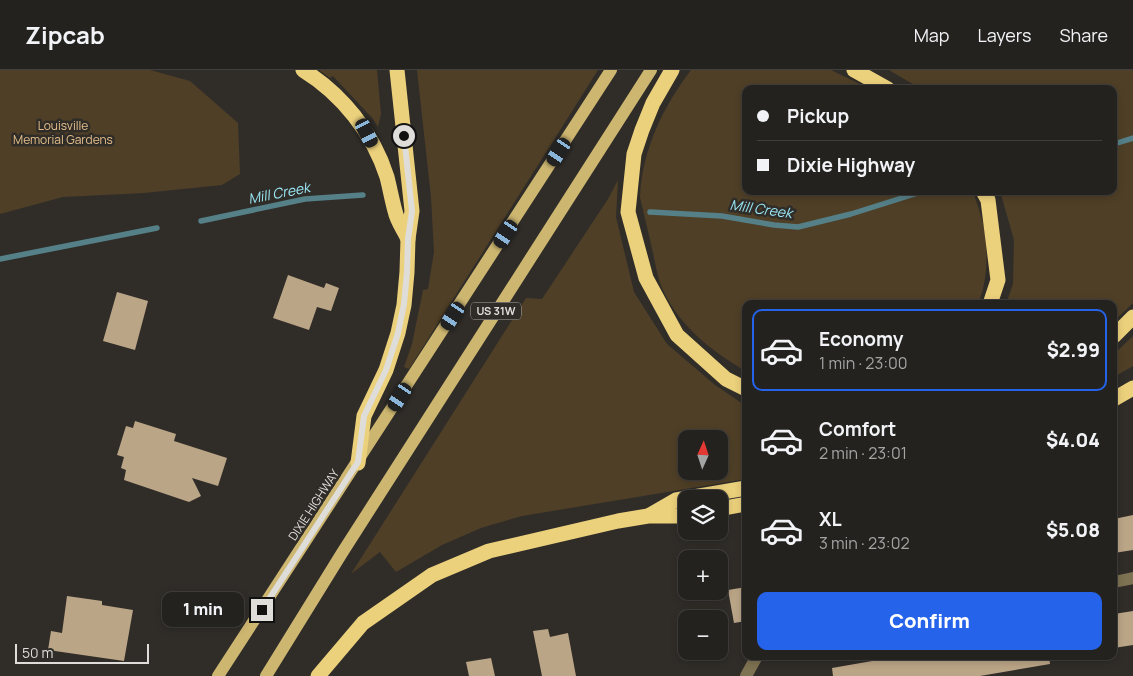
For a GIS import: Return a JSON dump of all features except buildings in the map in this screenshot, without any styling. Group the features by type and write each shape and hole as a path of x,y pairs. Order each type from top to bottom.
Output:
{"highway":[{"path":"303,70 320,80 351,112 367,133 387,176 395,213 408,239"},
{"path":"358,462 364,416 386,370 398,333 404,304 408,239 412,211 397,70"},
{"path":"672,70 654,103 634,154 628,212 646,278 677,335 726,379 742,387"},
{"path":"854,70 881,85"},
{"path":"985,195 988,200 998,280 991,300"},
{"path":"1117,333 1133,318"},
{"path":"1117,397 1133,388"},
{"path":"648,516 676,500 742,489"},
{"path":"728,507 742,505"},
{"path":"318,676 363,623 432,575 489,551 618,521 648,516 678,516"}],"main road":[{"name":"DIXIE HIGHWAY","path":"218,676 611,70"},
{"name":"US 31W","path":"266,676 358,528 651,70"}],"street":[{"path":"1117,581 1133,578"},
{"path":"746,676 755,660"}],"green space":[{"name":"Louisville Memorial Gardens","path":"0,70 150,70 190,81 238,123 240,174 222,185 144,193 63,197 0,214"},
{"path":"319,70 377,70 381,114 378,127 373,119 333,76 330,78"},
{"path":"417,70 598,70 409,369 404,367 412,344 423,290 428,289 434,252 431,197"},
{"path":"691,70 831,70 862,85 742,85 742,195 974,195 986,242 985,278 980,300 742,300 742,369 719,354 684,323 667,297 657,272 640,197 645,163 650,146 663,114"},
{"path":"889,70 1133,70 1133,303 1117,318 1117,300 1007,300 1013,284 1014,240 1001,195 1117,195 1117,85 914,85"},
{"path":"618,180 616,217 634,292 667,344 715,385 742,403 742,480 522,516 481,528 442,545 396,572 380,552 351,574 526,298 542,299 608,199"},
{"path":"1133,336 1133,366 1117,375 1117,351"}],"waterway":[{"name":"Mill Creek","path":"1117,143 1133,138"},
{"name":"Mill Creek","path":"201,221 305,199 363,195"},
{"name":"Mill Creek","path":"650,212 722,216 798,227 851,214 911,195"},
{"name":"Mill Creek","path":"0,259 157,228"}],"route":[{"path":"262,610 358,462 364,416 386,370 398,333 404,304 408,239 412,211 404,136"}]}
